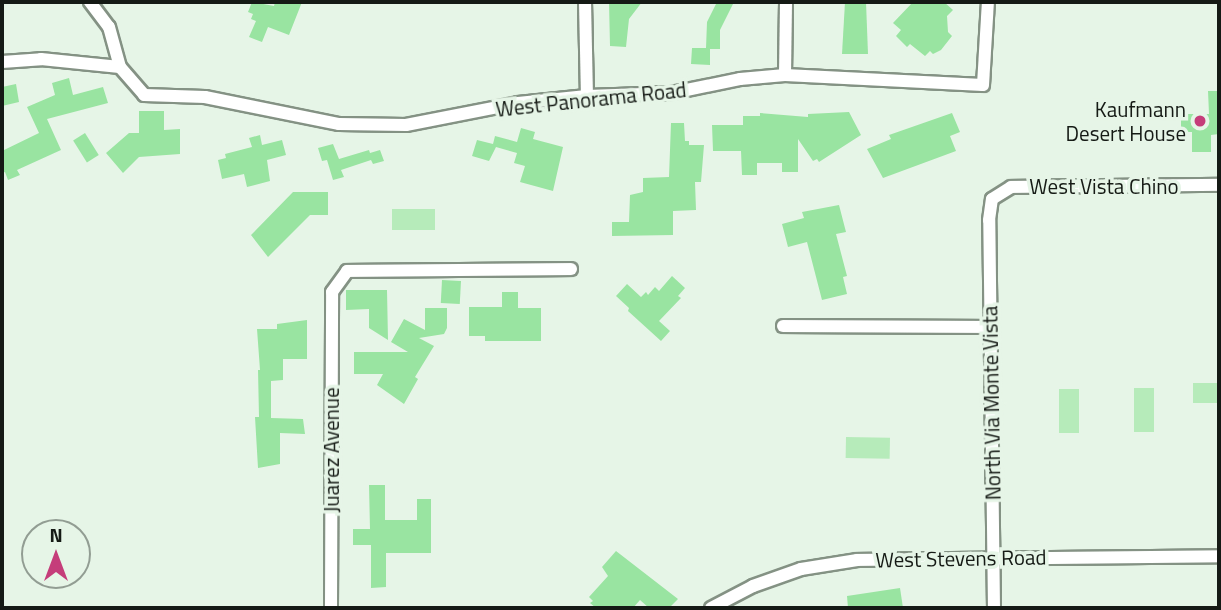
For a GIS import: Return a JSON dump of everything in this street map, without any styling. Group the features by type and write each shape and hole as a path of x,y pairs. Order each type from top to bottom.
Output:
{"street":[{"name":"West Panorama Road","path":"90,2 109,27 120,67 144,94 205,97 339,124 406,125 518,103 587,96 672,93 740,79 785,75 983,85 988,2"},
{"path":"585,2 587,96"},
{"path":"785,75 786,2"},
{"path":"2,62 41,59 120,67"},
{"name":"West Vista Chino","path":"992,199 1011,187 1219,185"},
{"name":"North Via Monte Vista","path":"992,199 989,220 993,608"},
{"name":"Juarez Avenue","path":"331,608 332,292 348,271 570,269"},
{"path":"783,326 991,327"},
{"name":"West Stevens Road","path":"711,608 753,586 827,564 857,560 977,561 993,556 1219,556"}],"green space":[{"path":"392,209 435,209 435,230 392,230"},
{"path":"1193,383 1219,383 1219,403 1193,403"},
{"path":"1134,388 1154,388 1154,432 1134,432"},
{"path":"1059,389 1079,389 1079,433 1059,433"},
{"path":"846,437 890,438 890,459 846,458"}],"building":[{"path":"252,2 274,6 275,2 302,2 289,35 268,27 262,42 249,37 256,21 251,19 253,14 248,12"},
{"path":"609,2 642,2 629,19 626,47 610,46"},
{"path":"717,2 734,2 720,30 720,49 710,49 710,65 691,64 692,48 706,48 707,22"},
{"path":"845,2 866,2 868,54 842,54"},
{"path":"913,2 944,2 953,10 947,16 948,32 952,36 941,50 933,54 930,51 925,56 910,44 907,47 896,36 901,30 893,23"},
{"path":"69,78 73,95 103,87 108,103 47,119 61,150 17,170 20,175 8,180 5,172 2,173 2,151 39,133 27,107 55,95 52,83"},
{"path":"16,84 19,102 2,106 2,87"},
{"name":"Kaufmann Desert House","path":"1208,91 1219,91 1219,134 1211,135 1211,152 1192,152 1192,132 1181,132 1181,114 1209,114"},
{"path":"139,111 164,111 164,130 180,129 180,154 139,157 123,173 106,153 129,133 139,133"},
{"path":"849,112 861,135 819,162 817,159 813,161 798,139 798,172 782,172 782,163 757,163 757,175 742,175 741,151 713,151 712,125 743,125 743,116 760,116 760,113 808,117 808,114"},
{"path":"952,113 960,132 950,136 956,151 883,178 867,149 891,139 889,135"},
{"path":"671,123 684,123 685,141 689,141 689,145 704,145 701,182 695,182 696,210 673,211 673,235 612,236 612,222 629,222 630,195 643,192 643,178 669,177"},
{"path":"521,128 535,132 533,139 563,147 553,191 520,182 525,166 514,163 517,153 496,147 489,161 472,156 477,140 493,144 495,136 517,142"},
{"path":"85,133 99,155 87,162 73,140"},
{"path":"260,135 262,145 282,140 286,155 267,160 270,181 247,187 244,174 222,179 218,160 226,158 225,154 252,147 249,138"},
{"path":"333,144 339,159 369,150 370,153 380,150 384,161 373,164 371,160 341,170 344,177 333,180 327,160 322,161 318,148"},
{"path":"293,192 328,192 328,215 310,215 268,257 251,235"},
{"path":"839,205 846,232 836,234 847,276 843,277 847,294 822,300 807,242 788,247 782,224 804,218 802,212"},
{"path":"672,276 685,288 678,296 681,298 659,321 670,331 661,341 628,311 629,308 616,296 627,284 641,297 646,292 648,295 655,287 659,291"},
{"path":"442,280 461,281 460,304 441,303"},
{"path":"346,290 387,290 388,340 369,328 369,309 346,310"},
{"path":"502,292 518,292 518,308 541,308 541,341 485,341 485,336 469,336 469,307 502,307"},
{"path":"425,308 447,308 447,328 444,334 419,338 434,346 415,377 418,379 404,404 377,385 383,374 354,374 354,352 408,352 391,342 404,319 425,330"},
{"path":"307,320 307,359 283,359 283,380 271,381 271,418 303,419 305,434 280,433 280,464 258,468 255,417 259,417 260,370 257,329 277,329 277,324"},
{"path":"369,485 385,485 385,520 417,520 417,499 431,499 431,553 386,553 386,587 371,588 371,545 353,545 353,529 370,529"},
{"path":"616,551 678,599 669,608 649,608 640,600 633,608 596,608 590,603 593,601 589,597 608,576 602,567"},
{"path":"900,588 903,608 848,608 847,596"}],"place":[{"name":"Kaufmann Desert House","path":"1200,121"}]}
